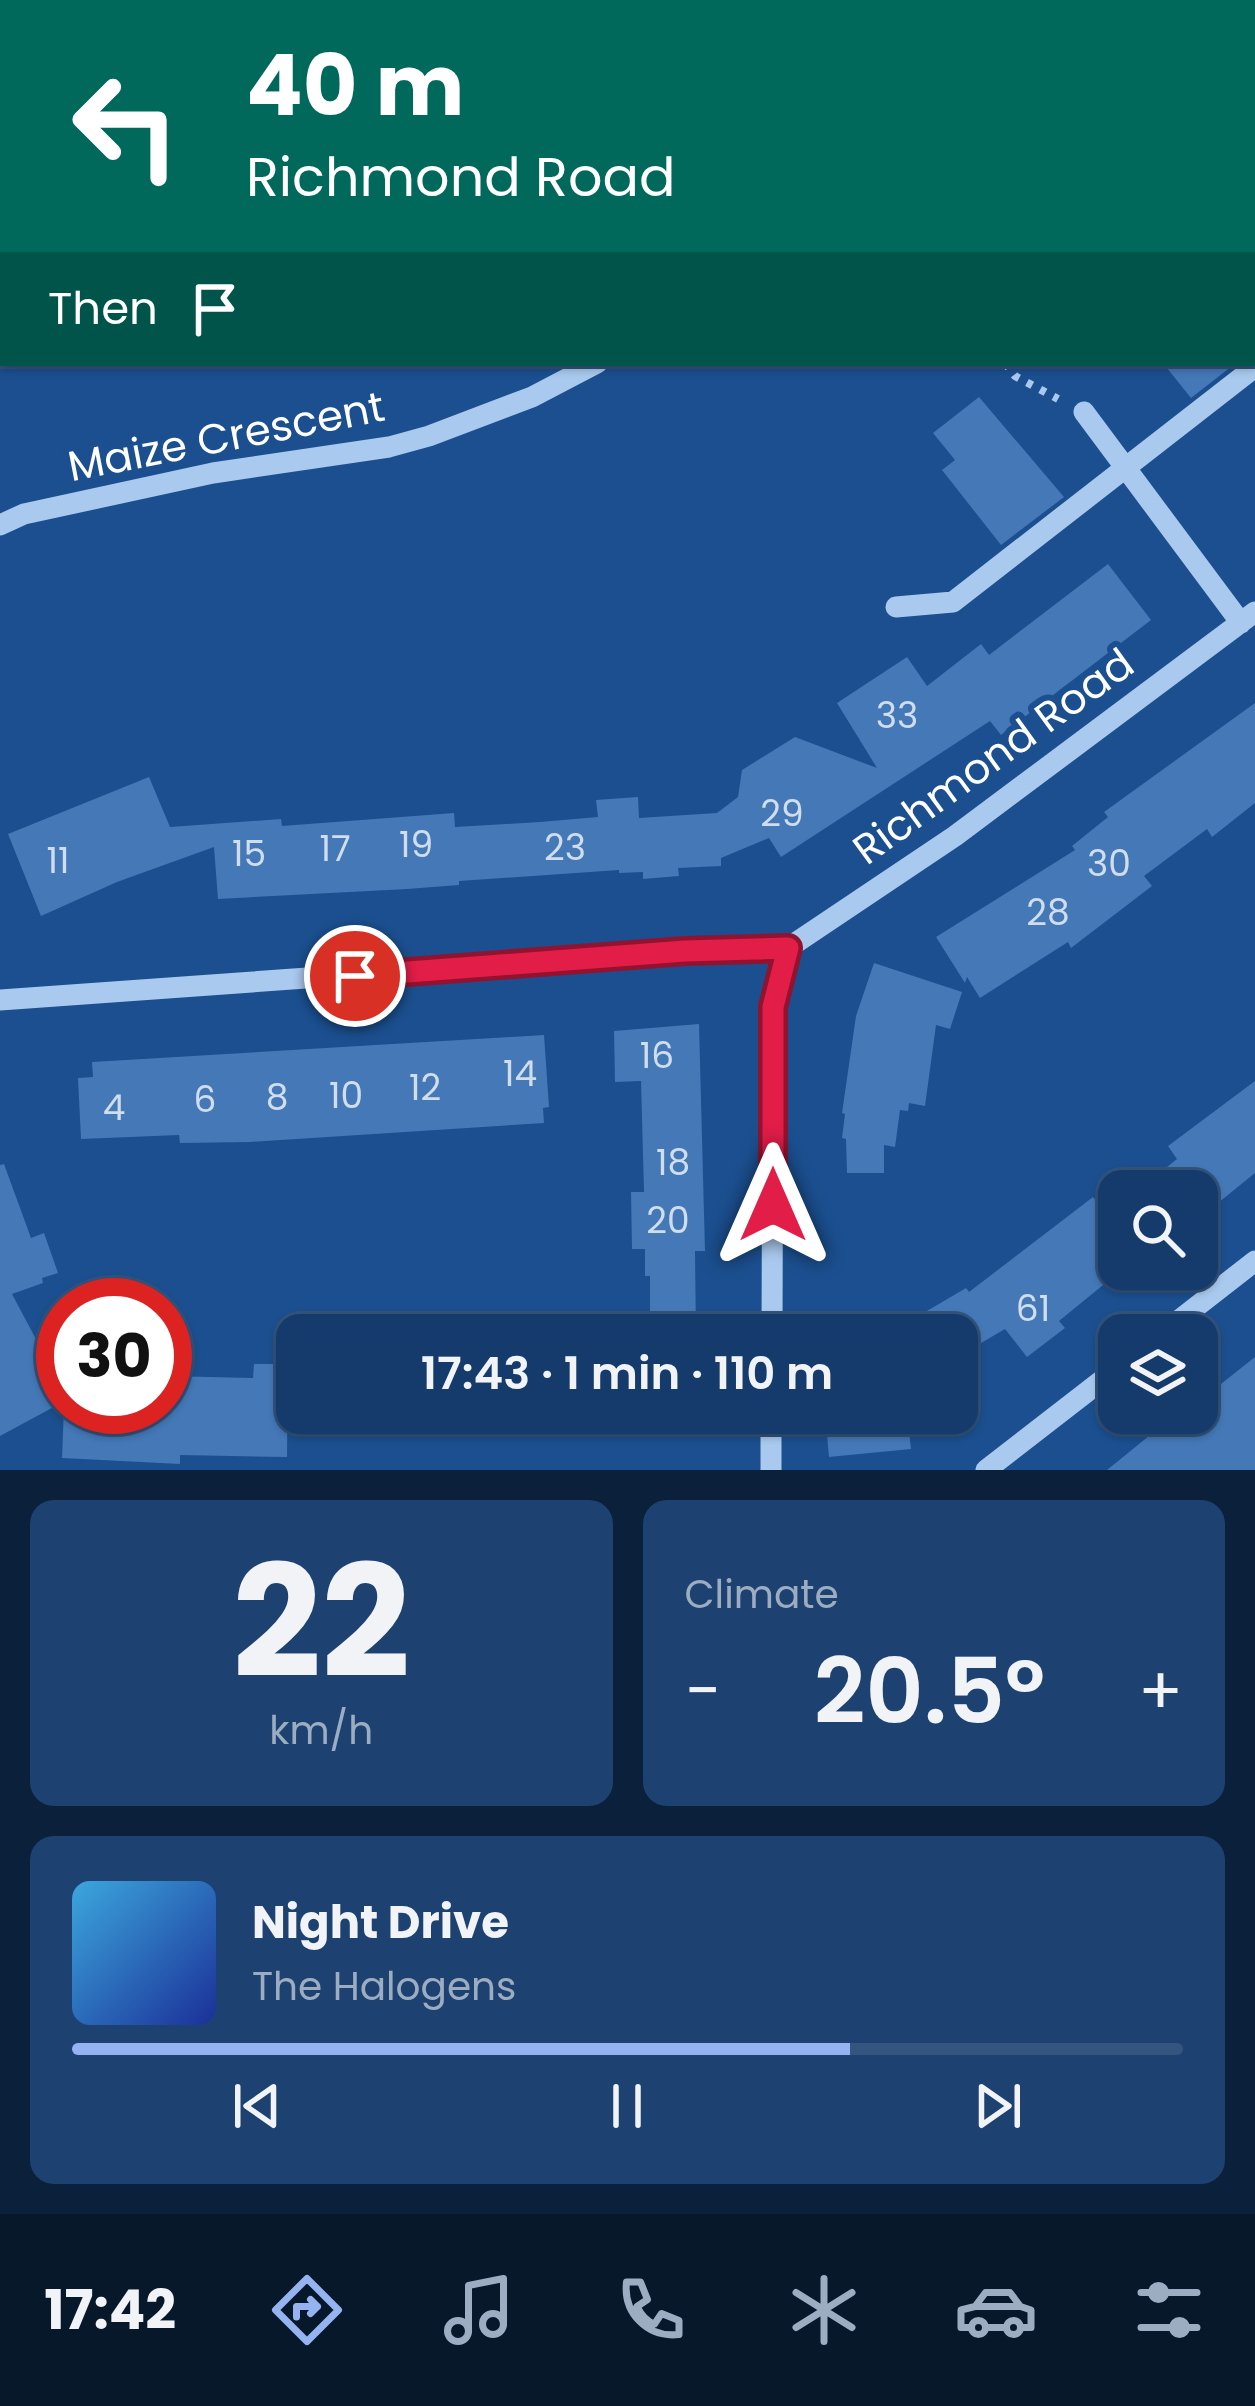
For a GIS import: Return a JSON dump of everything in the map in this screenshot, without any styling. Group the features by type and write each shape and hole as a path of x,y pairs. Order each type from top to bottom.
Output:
{"street":[{"name":"Maize Crescent","path":"0,525 24,514 213,473 328,459 429,436 532,397 591,366"},
{"path":"896,607 953,602 1255,367"},
{"name":"Richmond Road","path":"788,948 955,836 1248,618 1084,412"},
{"path":"0,1000 685,951 788,948 773,1007 772,1314"},
{"path":"1187,1314 1255,1262"},
{"path":"986,1470 1098,1383"},
{"path":"771,1434 771,1470"}],"path":[{"path":"1007,366 1015,376 1084,412"}],"building":[{"path":"1165,366 1232,366 1191,398"},
{"path":"979,397 1064,497 1001,545 942,470 955,460 933,433"},
{"path":"1108,564 1151,620 1001,735 990,721 781,857 769,838 721,858 721,866 678,868 679,876 643,879 643,872 619,870 407,889 218,899 214,847 41,916 8,834 149,777 170,827 281,819 282,826 454,813 455,827 540,822 598,817 596,800 638,797 639,818 717,813 738,797 742,770 795,737 877,768 837,703 907,657 927,686 981,644 989,655"},
{"path":"1255,703 1255,803 1212,837 1207,829 1144,876 1152,886 1071,948 1068,942 980,998 936,937 1075,850 1072,846 1108,817 1104,812"},
{"path":"874,963 962,992 950,1029 936,1025 925,1106 909,1103 908,1111 900,1110 895,1147 884,1145 884,1173 847,1173 842,1113 856,1016"},
{"path":"699,1024 705,1251 695,1251 696,1314 650,1314 645,1249 632,1249 631,1192 644,1192 641,1081 615,1082 614,1031"},
{"path":"544,1035 549,1107 543,1108 544,1123 250,1142 180,1143 179,1135 81,1139 78,1078 93,1077 92,1062"},
{"path":"1255,1081 1255,1173 1218,1203 1218,1170 1163,1170 1177,1159 1168,1146"},
{"path":"4,1164 31,1238 44,1233 58,1273 36,1278 36,1285 12,1294 36,1339 36,1417 0,1436 0,1165"},
{"path":"1093,1197 1098,1203 1098,1289 1059,1321 1065,1328 1027,1357 1005,1329 978,1345 978,1314 922,1314 966,1288 969,1292"},
{"path":"1255,1357 1255,1470 1107,1470 1151,1434 1218,1434 1218,1386"},
{"path":"254,1364 276,1364 276,1434 287,1434 287,1457 180,1455 180,1464 62,1458 63,1434 192,1434 192,1377 253,1378"},
{"path":"827,1434 909,1434 911,1449 829,1457"}],"route":[{"path":"355,976 685,951 788,948 773,1007 773,1205"}]}
